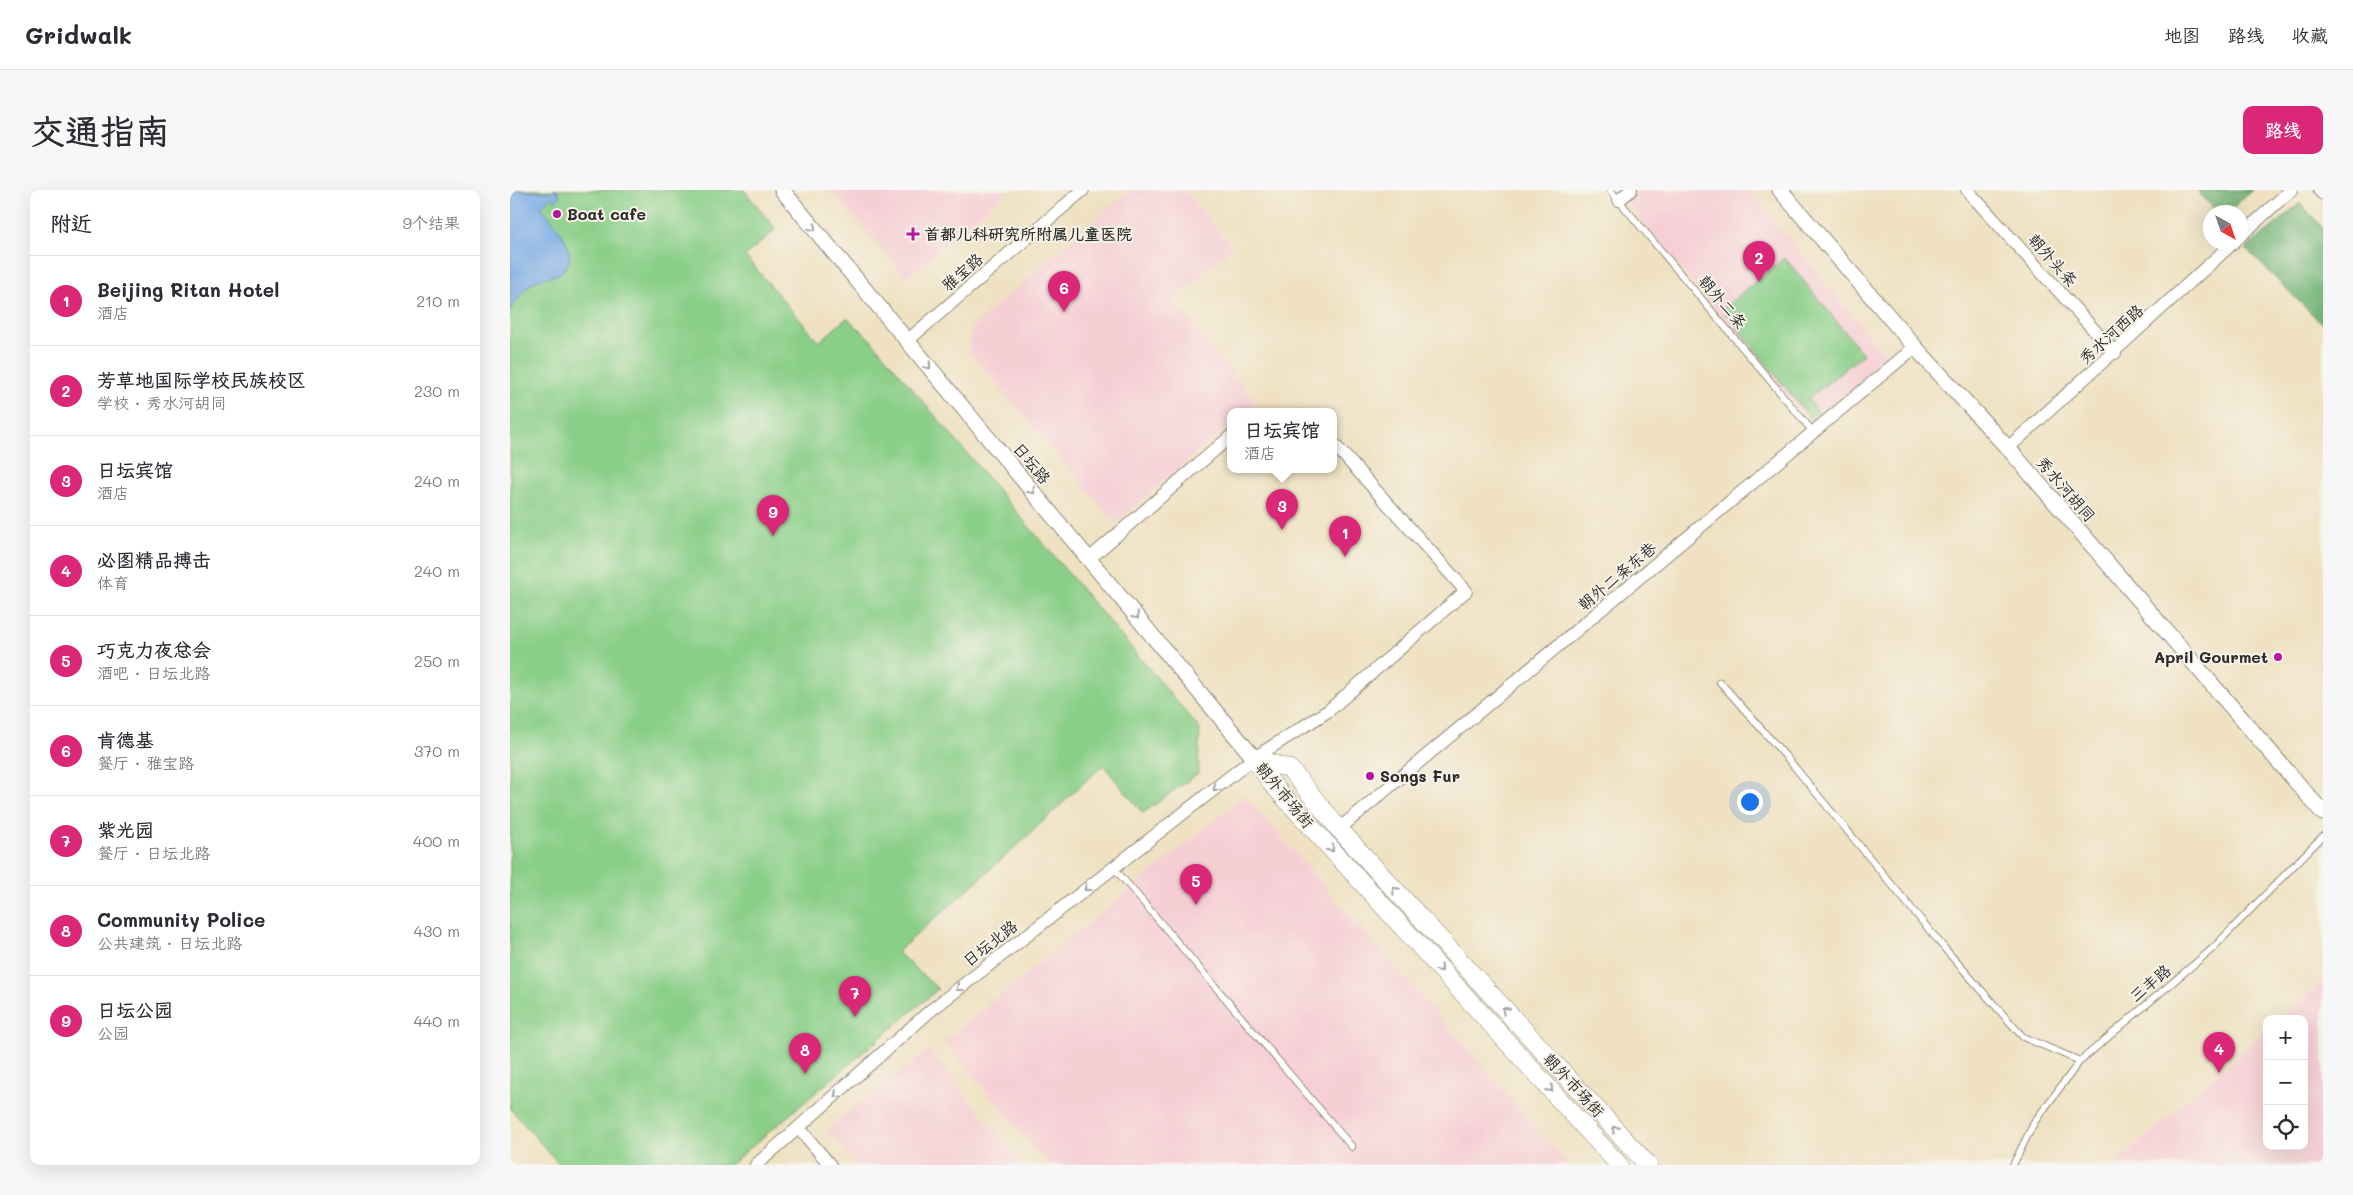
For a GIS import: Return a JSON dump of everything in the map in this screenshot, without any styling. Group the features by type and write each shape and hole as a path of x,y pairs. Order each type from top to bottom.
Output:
{"main road":[{"name":"朝外市场街","path":"1254,758 1290,769 1339,829 1648,1165"},
{"name":"朝外市场街","path":"1254,758 1273,785 1619,1165"}],"street":[{"name":"日坛路","path":"782,190 1254,758"},
{"name":"雅宝路","path":"907,341 1083,190"},
{"path":"1619,200 1631,190"},
{"name":"秀水河胡同","path":"1780,190 1915,347 2008,448 2323,813"},
{"name":"朝外头条","path":"1967,190 2115,353"},
{"path":"2248,229 2290,190"},
{"name":"秀水河西路","path":"2008,448 2115,353 2225,250"},
{"name":"朝外二条东巷","path":"1339,829 1915,347"},
{"path":"1089,559 1227,439"},
{"name":"日坛北路","path":"756,1165 930,1011 1254,758 1328,711 1466,591 1337,447"},
{"path":"800,1128 830,1165"}],"lane":[{"name":"朝外二条","path":"1610,190 1814,433"},
{"path":"1720,682 1788,759 1945,949 2023,1037 2080,1061"},
{"name":"三丰路","path":"2013,1165 2035,1121 2080,1061 2212,949 2323,836"},
{"path":"1114,868 1352,1147"}],"shaded area":[{"name":"首都儿科研究所附属儿童医院","path":"831,190 1009,190 906,278"},
{"path":"1130,190 1184,190 1233,247 1173,301 1255,402 1248,408 1227,408 1227,426 1116,523 968,350 972,327"},
{"path":"1641,190 1748,190 1891,362 1813,427 1626,202"},
{"path":"1245,796 1569,1165 1049,1165 944,1041"},
{"path":"2323,981 2323,1165 2113,1165 2263,1034 2263,1150 2308,1150 2308,1015 2285,1015"},
{"path":"928,1050 1024,1165 856,1165 827,1129"}],"green space":[{"path":"510,190 744,190 776,229 745,256 819,342 847,318 871,340 1200,729 1198,773 1143,813 1103,765 1018,845 897,952 938,989 730,1165 560,1165 510,1108"},
{"path":"2197,190 2252,190 2236,205 2210,205"},
{"path":"2300,203 2323,228 2323,325 2247,250"},
{"path":"1785,258 1863,354 1808,399 1819,413 1811,419 1722,309"}],"water":[{"path":"510,190 544,192 557,190 560,197 555,201 551,197 541,207 559,229 568,248 569,257 567,265 561,272 532,283 510,310"}],"place":[{"name":"Boat cafe","path":"557,214"},
{"name":"首都儿科研究所附属儿童医院","path":"913,234"},
{"name":"芳草地国际学校民族校区","path":"1759,282"},
{"name":"肯德基","path":"1064,312"},
{"name":"日坛宾馆","path":"1282,530"},
{"name":"日坛公园","path":"773,536"},
{"name":"Beijing Ritan Hotel","path":"1345,557"},
{"name":"April Gourmet","path":"2278,657"},
{"name":"Songs Fur","path":"1370,776"},
{"name":"巧克力夜总会","path":"1196,905"},
{"name":"紫光园","path":"855,1017"},
{"name":"必图精品搏击","path":"2219,1073"},
{"name":"Community Police","path":"805,1074"}]}
